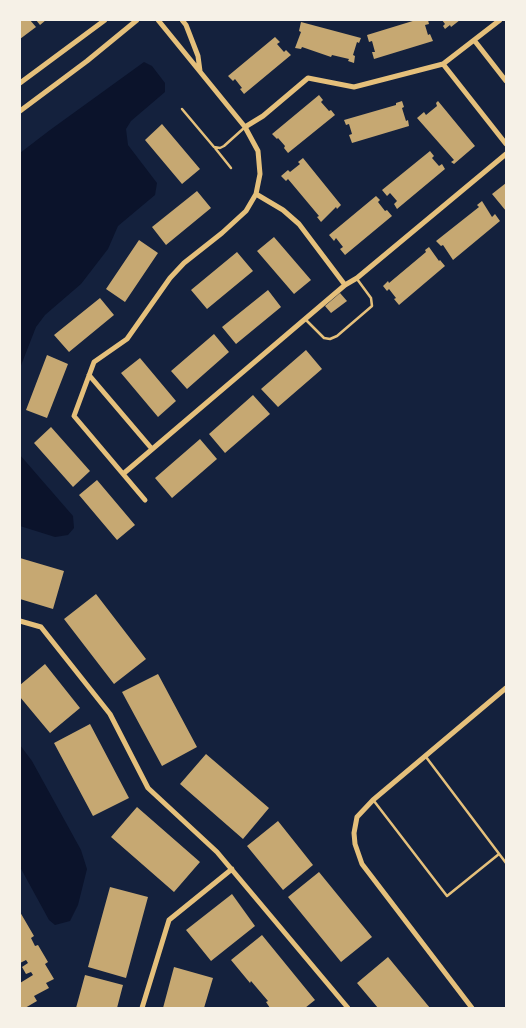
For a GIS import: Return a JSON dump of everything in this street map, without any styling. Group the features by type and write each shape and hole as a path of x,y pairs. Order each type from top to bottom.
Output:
{"street":[{"path":"20,83 105,20"},
{"path":"20,111 87,61 137,20"},
{"path":"146,500 74,416 94,362 127,339 170,278 184,263 246,211 256,194 260,174 258,151 245,127 158,20"},
{"path":"182,20 198,56 200,71"},
{"path":"245,127 263,116 308,78 354,87 443,64 500,20"},
{"path":"474,40 506,81"},
{"path":"443,64 506,144"},
{"path":"123,474 345,284 356,278 506,154"},
{"path":"256,194 283,210 299,224 345,284"},
{"path":"89,375 152,449"},
{"path":"20,621 41,627 110,714 148,788 217,852 348,1008"},
{"path":"472,1008 362,864 355,844 354,833 357,817 373,800 506,688"},
{"path":"142,1008 169,920 232,869"}],"lane":[{"path":"182,109 231,168"},
{"path":"214,147 220,148 224,146 245,127"},
{"path":"305,318 324,338 330,339 337,336 372,306 371,298 356,278"},
{"path":"425,755 506,863"},
{"path":"373,800 447,896 499,854"}],"water":[{"path":"144,62 152,66 165,83 165,92 131,121 126,129 128,145 157,183 155,195 118,226 108,249 81,284 45,315 36,327 20,368 20,153"},
{"path":"20,455 73,516 74,528 68,535 55,537 20,526"},
{"path":"20,745 32,761 81,850 87,869 78,905 70,921 55,925 49,920 20,867"}],"building":[{"path":"20,20 30,20 36,27 20,39"},
{"path":"36,20 46,20 40,25"},
{"path":"416,20 428,20 429,24 425,25 428,35 430,34 433,41 374,59 372,52 375,52 372,41 369,42 367,35"},
{"path":"442,20 460,20 445,29 443,26 445,24"},
{"path":"301,22 361,38 359,43 357,42 353,55 355,56 354,63 348,61 349,59 332,55 331,57 302,47 301,49 295,48 301,32 299,31"},
{"path":"275,37 280,42 277,44 284,52 286,50 291,55 244,94 235,79 233,81 228,76"},
{"path":"319,95 323,100 321,102 335,115 288,153 284,148 285,146 272,134"},
{"path":"402,101 404,107 402,108 409,126 352,143 349,135 352,134 349,124 346,125 344,120 396,105 396,103"},
{"path":"438,101 475,146 454,164 451,162 454,160 417,118 424,112 426,115 437,106 436,103"},
{"path":"162,124 200,169 182,184 145,140"},
{"path":"430,151 434,156 432,158 439,166 442,164 445,169 397,209 394,204 397,201 390,193 387,196 382,190"},
{"path":"303,158 341,205 337,209 336,207 321,222 317,217 319,216 288,179 286,181 281,176 300,164 298,162"},
{"path":"506,183 506,211 492,194"},
{"path":"197,191 211,208 166,245 152,227"},
{"path":"376,196 385,211 387,210 392,216 345,255 340,249 343,247 336,238 334,241 329,235"},
{"path":"482,201 492,217 495,214 500,221 453,260 443,245 441,246 436,241 479,207 477,205"},
{"path":"274,237 311,280 294,294 257,251"},
{"path":"139,240 158,253 125,302 106,289"},
{"path":"429,247 445,266 399,305 389,289 387,291 383,286 426,252 425,250"},
{"path":"237,252 253,271 207,309 191,290"},
{"path":"268,290 281,307 236,344 222,327"},
{"path":"340,293 347,301 331,313 325,306"},
{"path":"100,298 114,315 69,352 54,335"},
{"path":"214,334 229,352 187,389 171,371"},
{"path":"306,350 322,369 278,407 261,389"},
{"path":"47,355 68,364 47,418 26,410"},
{"path":"140,358 176,401 158,417 121,373"},
{"path":"253,395 270,414 225,453 209,434"},
{"path":"51,427 90,471 73,487 34,443"},
{"path":"200,439 217,459 172,498 155,478"},
{"path":"97,480 135,525 117,540 79,495"},
{"path":"20,558 64,571 53,609 20,599"},
{"path":"96,594 146,659 114,684 64,619"},
{"path":"45,664 80,708 50,733 20,697 20,685"},
{"path":"158,674 197,747 162,766 122,692"},
{"path":"90,724 129,798 93,816 54,743"},
{"path":"206,754 269,808 243,839 180,784"},
{"path":"137,807 200,862 174,892 111,837"},
{"path":"278,821 313,865 283,890 247,846"},
{"path":"319,872 372,937 341,962 288,897"},
{"path":"110,887 148,897 126,978 88,967"},
{"path":"232,894 255,926 211,961 186,930"},
{"path":"20,912 34,936 31,938 35,946 38,945 48,962 45,964 54,979 46,983 49,988 34,996 37,1001 25,1008 20,1008 20,983 33,975 31,972 26,974 22,967 28,963 26,960 20,963"},
{"path":"262,935 315,1000 305,1008 270,1008 266,1002 268,1001 231,960"},
{"path":"388,957 430,1008 378,1008 357,983"},
{"path":"174,967 213,978 204,1008 163,1008"},
{"path":"85,975 123,985 117,1008 76,1008"}]}
